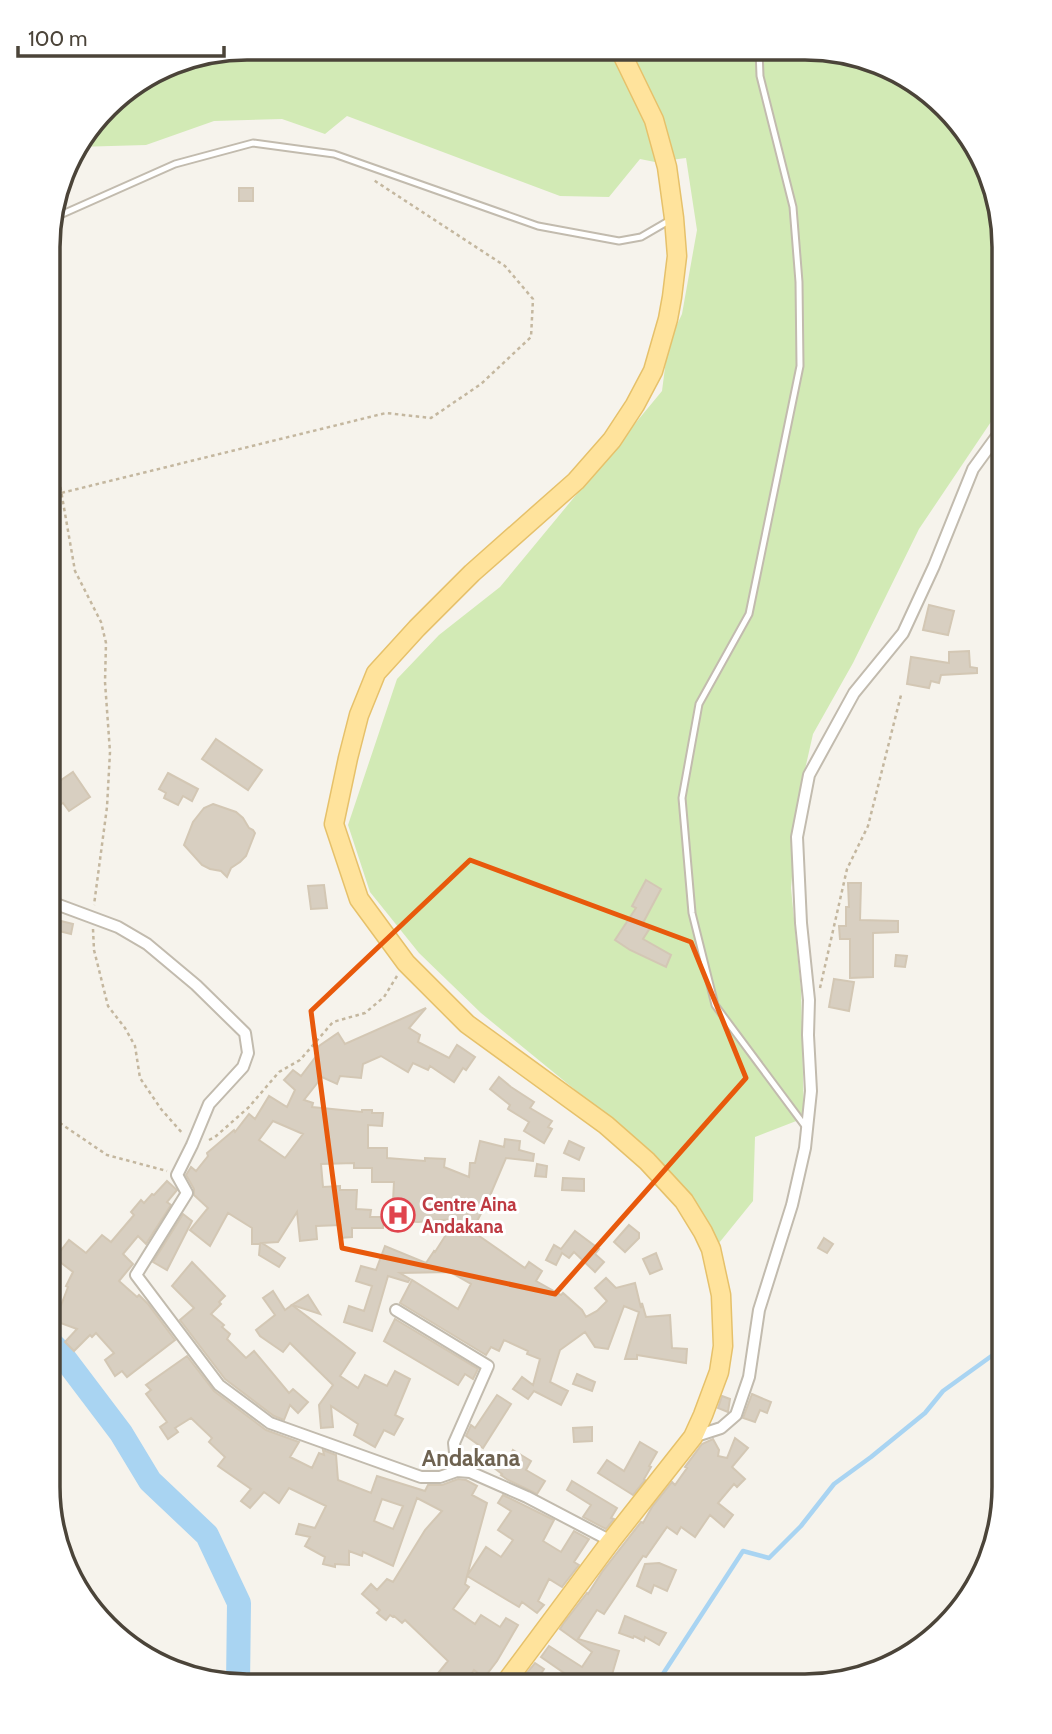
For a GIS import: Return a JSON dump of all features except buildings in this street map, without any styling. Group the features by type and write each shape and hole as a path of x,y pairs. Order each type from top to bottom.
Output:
{"main road":[{"path":"512,1674 693,1437 719,1372 723,1346 721,1295 711,1249 684,1201 647,1161 606,1125 467,1024 406,963 359,899 334,824 359,715 376,673 472,573 576,481 612,440 653,371 668,320 677,256 674,218 667,167 654,120 625,60"}],"street":[{"path":"693,1437 722,1428 736,1415 749,1377 759,1310 792,1205 805,1148 811,1091 809,1000 801,923 797,837 808,775 854,693 903,633 934,566 973,469 992,443"},
{"path":"60,905 118,927 147,943 196,985 244,1033 248,1053 243,1067 209,1104 177,1175 187,1193 135,1275 219,1385 270,1423 421,1477 440,1477 457,1471 470,1472 611,1541"},
{"path":"396,1310 488,1366 454,1443 457,1471"}],"lane":[{"path":"759,60 760,76 793,207 799,282 800,366 749,614 699,704 681,797 692,913 715,1005 807,1129"},
{"path":"63,214 175,164 253,143 334,154 538,226 619,241 641,237 674,218"}],"path":[{"path":"61,494 386,413 431,418 481,384 531,337 533,299 505,267 368,176"},
{"path":"60,486 75,571 101,622 106,643 105,682 110,752 107,807 92,916 94,950 108,1006 135,1045 140,1078 161,1108 192,1145 215,1137 240,1115 279,1072 300,1060 333,1022 365,1013 384,997 406,963"},
{"path":"818,998 847,869 868,826 901,695"},
{"path":"60,1123 107,1156 177,1175"}],"highlighted area":[{"path":"470,860 691,942 746,1078 555,1294 342,1248 311,1011"}],"green space":[{"path":"234,60 806,60 854,66 899,84 938,114 968,153 983,186 991,222 992,420 919,529 853,663 813,734 799,796 791,888 801,990 804,1118 755,1137 753,1201 719,1243 688,1198 612,1120 481,1013 419,953 370,892 348,825 397,679 439,635 500,587 662,391 668,344 682,314 697,230 686,158 655,162 640,159 609,197 560,196 347,116 325,134 282,119 214,121 146,145 88,147 114,114 153,84 186,69 210,63"}],"waterway":[{"path":"60,1352 121,1433 150,1481 207,1535 239,1603 238,1674"},
{"path":"663,1674 743,1551 769,1558 801,1526 834,1484 925,1413 943,1391 992,1356"}],"place":[{"name":"Centre Aina Andakana","path":"398,1215"}],"district":[{"name":"Andakana","path":"471,1458"}]}
